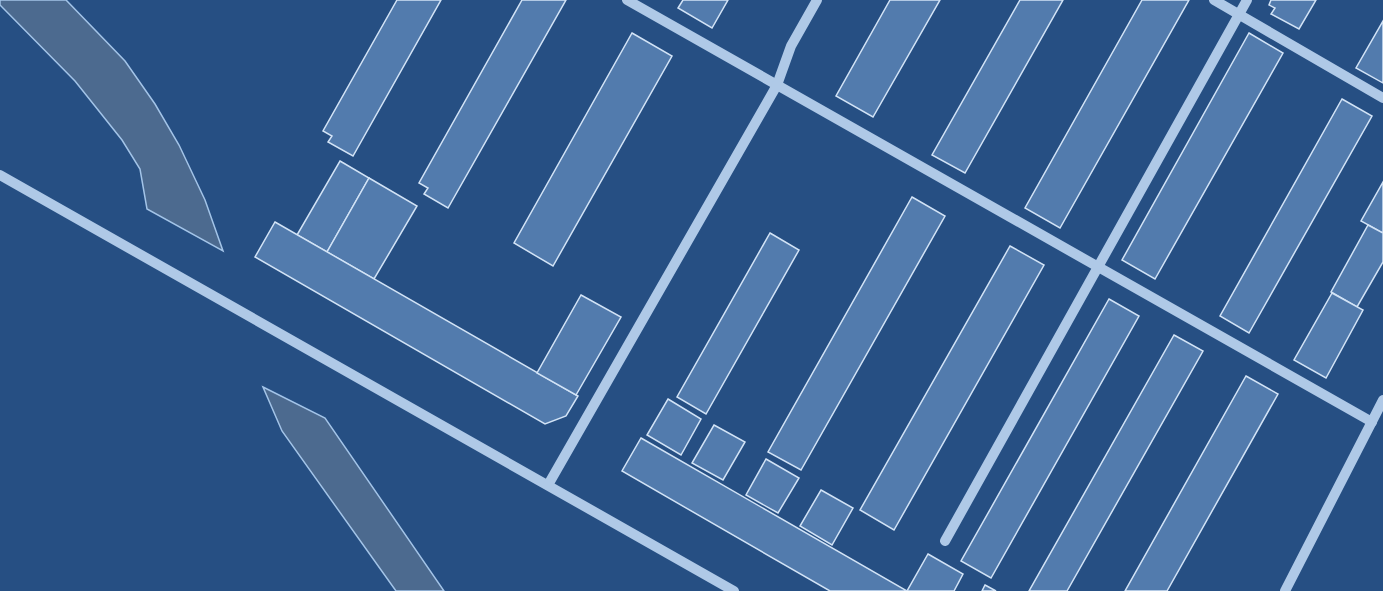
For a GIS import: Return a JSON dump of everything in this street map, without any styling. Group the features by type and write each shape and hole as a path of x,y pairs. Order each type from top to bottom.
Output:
{"street":[{"path":"627,0 1371,422"},
{"path":"548,485 777,85 791,46 817,0"},
{"path":"1214,0 1383,98"},
{"path":"945,541 1247,0"},
{"path":"0,175 734,591"},
{"path":"1285,591 1383,400"}],"water":[{"path":"0,0 66,0 125,61 155,104 179,145 205,200 223,251 147,209 140,169 122,140 75,81 0,5"},
{"path":"263,387 325,418 444,591 396,591 282,431"}],"building":[{"path":"397,0 441,0 353,156 328,142 332,136 323,131"},
{"path":"522,0 566,0 448,208 424,194 428,188 419,183"},
{"path":"683,0 728,0 712,28 678,8"},
{"path":"890,0 940,0 873,117 836,96"},
{"path":"1020,0 1063,0 965,173 932,155"},
{"path":"1142,0 1189,0 1060,228 1025,208"},
{"path":"1271,0 1316,0 1299,29 1271,14 1275,8 1269,5"},
{"path":"1383,21 1383,83 1356,68"},
{"path":"632,33 672,56 553,266 514,243"},
{"path":"1249,33 1283,53 1155,279 1122,260"},
{"path":"1342,99 1372,116 1249,333 1220,316"},
{"path":"340,161 369,178 327,252 297,235"},
{"path":"369,178 417,206 374,279 327,252"},
{"path":"1383,182 1383,233 1361,221"},
{"path":"912,197 945,216 801,470 768,452"},
{"path":"275,222 578,396 566,416 545,424 255,257"},
{"path":"1368,225 1383,233 1383,262 1357,307 1331,292"},
{"path":"770,233 799,250 706,414 677,397"},
{"path":"1010,246 1044,265 894,530 860,510"},
{"path":"1332,293 1363,310 1326,378 1294,360"},
{"path":"581,295 621,317 576,395 537,373"},
{"path":"1109,299 1139,316 991,578 961,561"},
{"path":"1174,335 1203,351 1067,591 1029,591"},
{"path":"1246,376 1278,394 1167,591 1125,591"},
{"path":"668,399 701,419 681,455 647,435"},
{"path":"714,425 745,442 723,480 692,463"},
{"path":"641,438 907,591 830,591 622,471"},
{"path":"766,459 799,478 778,513 746,495"},
{"path":"821,490 853,508 832,545 800,526"},
{"path":"928,554 963,574 954,591 907,591"},
{"path":"985,585 996,591 982,591"}]}
